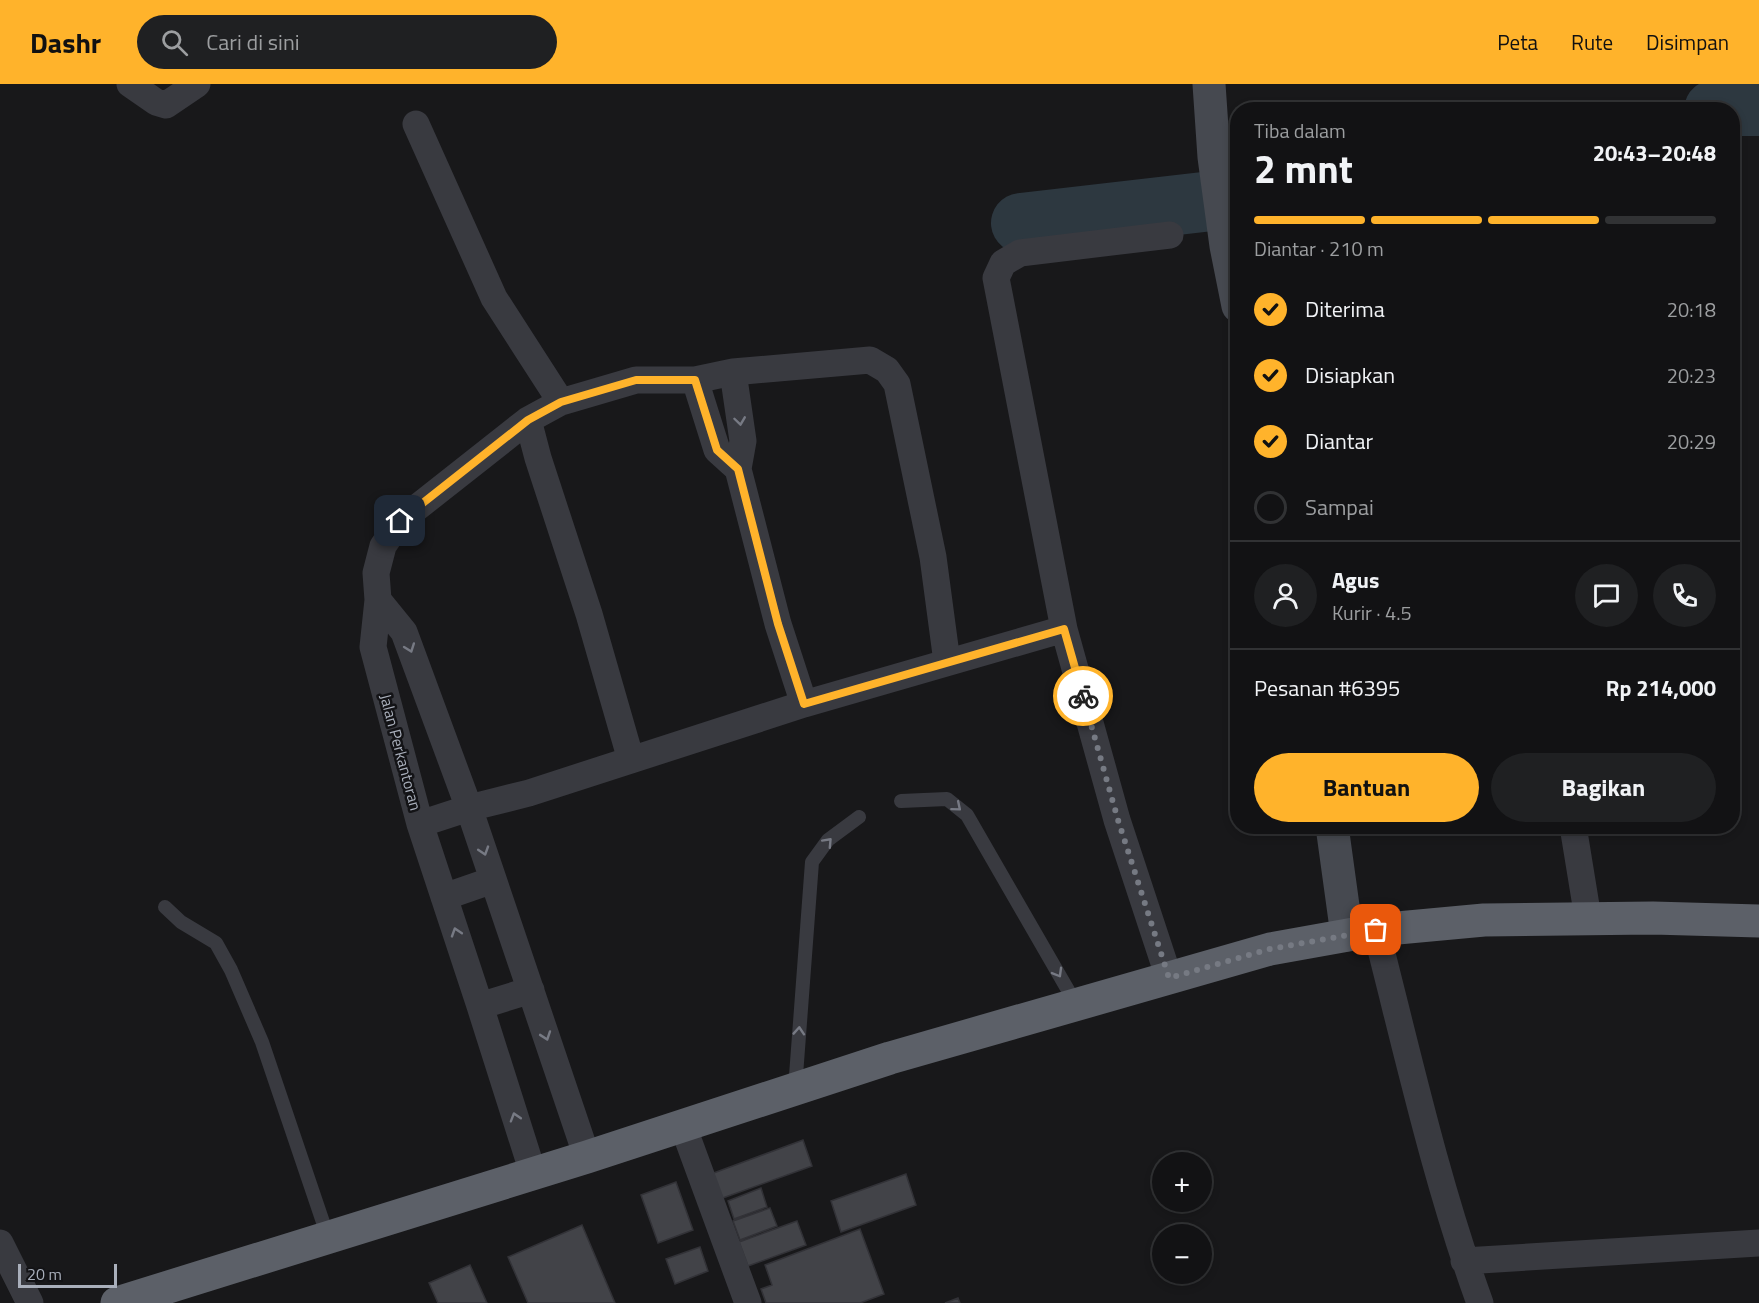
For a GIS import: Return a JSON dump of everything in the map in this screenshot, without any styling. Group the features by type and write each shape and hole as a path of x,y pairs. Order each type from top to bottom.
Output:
{"highway":[{"path":"117,1303 587,1157 890,1058 1270,949 1361,933 1484,920 1653,918 1759,921"}],"main road":[{"path":"1209,84 1214,157 1230,266"},
{"path":"1334,834 1361,933"}],"street":[{"path":"130,84 156,102 166,105 197,84"},
{"path":"416,124 494,298 561,402"},
{"path":"1169,978 1118,820 1064,629 996,278 1003,263 1020,253 1170,235"},
{"name":"Jalan Perkantoran","path":"533,1173 420,824 373,647 378,600 376,573 383,546 400,521 528,420 561,402 636,380 695,380 733,372 870,360 887,370 897,384 933,557 947,663"},
{"path":"733,372 743,441 738,469 778,624 804,704"},
{"path":"695,380 717,450 738,469"},
{"path":"528,420 538,458 589,614 631,760"},
{"path":"378,600 404,632 469,808 587,1157"},
{"path":"420,824 469,808 529,793 804,704 1064,629"},
{"path":"1574,834 1588,918"},
{"path":"444,897 493,880"},
{"path":"1361,933 1464,1261 1480,1303"},
{"path":"480,1006 531,990"},
{"path":"683,1125 748,1303"},
{"path":"0,1243 30,1303"},
{"path":"1464,1261 1759,1243"}],"lane":[{"path":"901,801 947,799 967,816 1077,1005"},
{"path":"795,1089 812,862 828,840 859,817"},
{"path":"165,908 181,922 216,943 231,970 262,1042 328,1237"}],"building":[{"path":"803,1140 812,1166 720,1199 711,1174"},
{"path":"906,1174 916,1205 841,1232 831,1201"},
{"path":"676,1182 693,1230 658,1243 641,1195"},
{"path":"761,1188 767,1207 734,1219 728,1201"},
{"path":"770,1208 777,1226 740,1240 733,1221"},
{"path":"797,1221 806,1245 748,1266 739,1242"},
{"path":"582,1225 615,1303 528,1303 508,1257"},
{"path":"860,1229 884,1294 860,1303 766,1303 761,1289 772,1285 765,1265"},
{"path":"700,1247 708,1271 675,1284 666,1259"},
{"path":"470,1265 487,1303 438,1303 429,1283"},
{"path":"958,1298 960,1303 945,1303"}],"waterway":[{"path":"1740,106 1759,106"},
{"path":"1021,223 1230,199"}],"way so far":[{"path":"1083,696 1118,820 1169,978 1270,949 1376,930"}],"route":[{"path":"400,521 528,420 561,402 636,380 695,380 717,450 738,469 778,624 804,704 1064,629 1083,696"}]}
